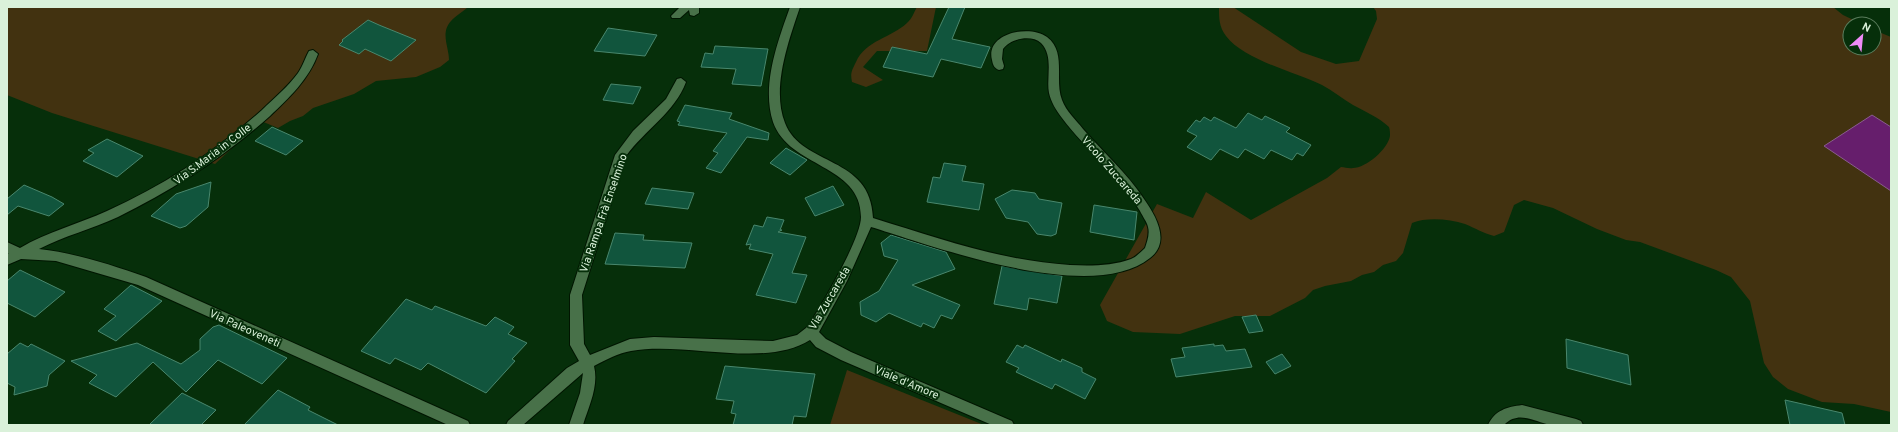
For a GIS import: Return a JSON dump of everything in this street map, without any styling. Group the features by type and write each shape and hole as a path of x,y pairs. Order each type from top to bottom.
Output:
{"street":[{"path":"795,7 784,42 775,88 779,121 783,131 791,142 804,153 838,170 853,182 862,194 867,221"},
{"path":"676,16 691,9"},
{"name":"Vicolo Zuccareda","path":"867,221 981,256 1022,265 1071,270 1118,269 1136,263 1148,255 1155,241 1155,231 1151,219 1143,205 1114,169 1090,145 1057,102 1053,90 1053,56 1045,40 1038,36 1027,36 1009,37 1000,42 996,60 999,66"},
{"name":"Via S.Maria in Colle","path":"7,260 21,254 41,242 87,225 150,196 193,170 270,109 303,73 311,61 313,54"},
{"name":"Via Rampa Frà Enselmino","path":"587,363 577,345 576,295 621,156 634,137 670,102 679,91 681,82"},
{"name":"Via Zuccareda","path":"512,425 567,376 587,363 630,345 654,343 767,348 795,342 811,332 848,267 867,221"},
{"path":"7,247 21,254"},
{"name":"Via Paleoveneti","path":"21,254 56,256 112,271 142,281 463,425"},
{"name":"Viale d'Amore","path":"811,332 821,343 846,356 1007,425"},
{"path":"576,425 587,393 590,375 587,363"},
{"path":"1495,425 1507,413 1522,411 1576,425"}],"shaded area":[{"path":"7,7 468,7 453,19 446,30 449,60 440,67 416,77 376,81 354,94 313,108 303,116 278,128 261,121 215,164 52,113 7,95"},
{"path":"917,7 936,7 927,51 877,51 863,67 883,80 866,87 852,82 852,72 860,55 872,44 901,28 907,23"},
{"path":"1219,7 1233,7 1301,52 1336,64 1359,61 1377,19 1376,11 1373,7 1833,7 1845,16 1842,16 1842,56 1882,56 1882,33 1891,37 1891,412 1854,404 1822,402 1788,389 1773,377 1764,363 1750,301 1731,277 1640,242 1626,240 1597,229 1553,208 1524,200 1514,205 1504,232 1494,236 1465,224 1452,221 1431,219 1412,223 1403,253 1396,261 1383,265 1374,272 1362,275 1351,281 1313,290 1305,298 1270,316 1235,316 1180,334 1133,332 1107,321 1100,305 1157,204 1193,218 1206,192 1251,220 1327,178 1341,167 1352,168 1364,165 1381,152 1390,136 1389,127 1385,123 1322,85 1257,59 1245,52 1226,36 1219,19"},
{"path":"1872,115 1891,127 1891,191 1824,146"},
{"path":"847,370 984,425 830,425"}],"building":[{"path":"949,7 965,7 952,39 990,47 981,68 941,59 933,77 883,67 892,47 927,54"},
{"path":"368,20 416,40 391,61 365,49 359,54 339,45 343,41 342,40"},
{"path":"608,28 657,35 645,56 594,51"},
{"path":"715,46 768,49 761,86 732,84 736,69 701,67 705,53 713,54"},
{"path":"611,84 641,87 633,104 603,100"},
{"path":"685,105 732,113 729,119 769,133 768,140 747,137 721,173 706,168 718,153 713,151 727,133 678,125 680,122 677,121"},
{"path":"1248,113 1262,120 1265,116 1290,128 1286,132 1311,145 1303,156 1297,153 1292,160 1271,150 1264,159 1245,149 1238,158 1220,149 1211,160 1187,147 1197,136 1187,131 1196,120 1200,122 1204,117 1211,121 1214,117 1236,128"},
{"path":"272,127 303,141 286,155 255,141"},
{"path":"107,139 143,156 117,177 83,161 94,153 88,150"},
{"path":"786,148 807,160 790,175 770,163"},
{"path":"944,163 966,166 962,181 984,184 979,210 927,202 933,177 940,178"},
{"path":"211,182 208,207 186,226 180,228 151,216 176,194"},
{"path":"24,185 64,204 49,216 18,206 7,215 7,199"},
{"path":"833,186 844,205 815,216 805,198"},
{"path":"652,188 694,193 688,209 645,204"},
{"path":"1012,190 1035,193 1039,199 1062,203 1056,234 1051,236 1037,234 1028,222 1006,218 995,199"},
{"path":"1094,205 1137,212 1134,240 1090,232"},
{"path":"767,217 784,220 780,230 782,230 778,232 806,237 792,273 807,275 796,303 756,295 773,254 749,249 751,244 746,245 754,225 763,227"},
{"path":"615,233 644,235 643,240 692,243 685,268 605,264"},
{"path":"891,235 946,252 955,269 912,285 960,305 952,319 941,315 934,328 923,323 921,327 889,313 876,322 861,315 860,302 879,291 898,260 884,256 881,243"},
{"path":"1002,266 1062,276 1057,303 1029,298 1027,310 994,304"},
{"path":"20,270 65,292 35,317 7,303 7,281"},
{"path":"131,285 162,301 116,341 98,331 116,316 104,309"},
{"path":"406,299 432,310 435,306 486,326 495,317 514,327 508,334 527,343 512,359 515,361 486,393 428,363 421,370 395,358 390,364 361,351"},
{"path":"1256,315 1263,331 1249,333 1242,317"},
{"path":"219,325 287,358 262,384 218,360 186,392 153,362 116,397 89,383 97,375 71,361 137,343 181,364 200,350 200,339 213,327"},
{"path":"1566,339 1628,355 1631,385 1567,368"},
{"path":"20,343 28,347 31,344 65,361 49,375 47,386 14,395 15,387 7,383 7,354"},
{"path":"1214,344 1214,346 1223,345 1226,351 1245,349 1252,367 1176,377 1171,359 1185,357 1182,348"},
{"path":"1017,345 1023,348 1025,345 1061,362 1062,359 1082,368 1082,372 1096,379 1085,399 1055,384 1052,389 1016,372 1019,368 1006,362"},
{"path":"1282,354 1291,366 1275,374 1266,362"},
{"path":"725,366 815,374 806,417 794,416 792,425 733,425 736,414 731,413 734,401 716,399"},
{"path":"278,390 310,407 308,410 338,425 244,425"},
{"path":"182,393 216,410 201,425 149,425"},
{"path":"1785,400 1842,413 1845,425 1790,425"}]}
